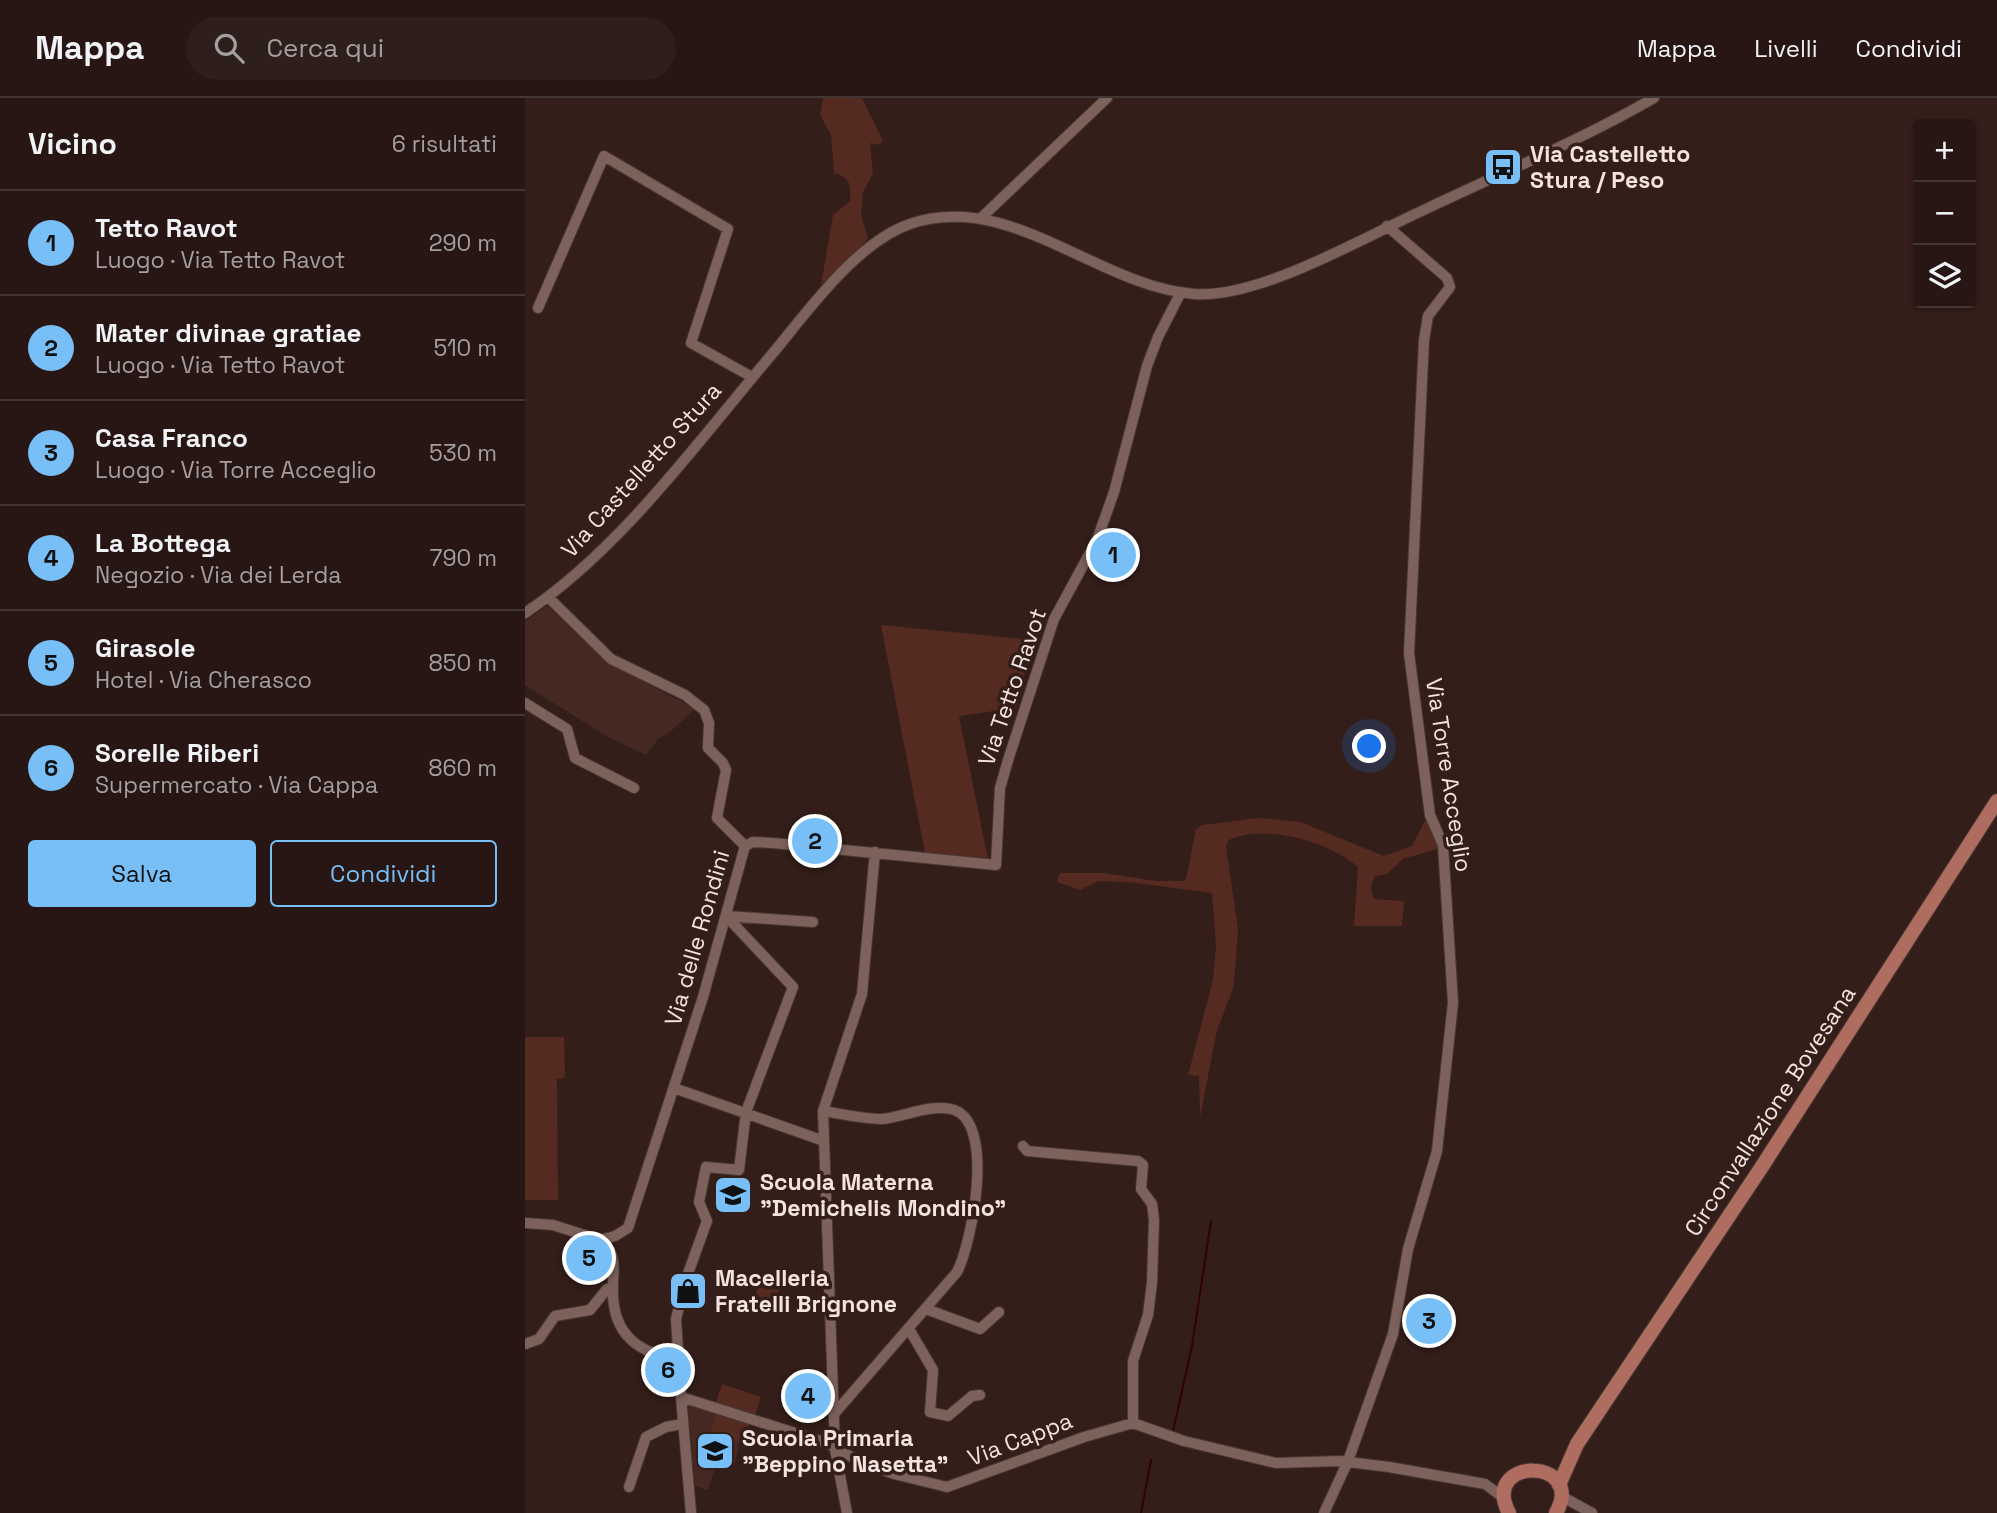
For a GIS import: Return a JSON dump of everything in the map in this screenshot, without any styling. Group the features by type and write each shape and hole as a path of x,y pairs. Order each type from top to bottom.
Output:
{"main road":[{"name":"Circonvallazione Bovesana","path":"1509,1481 1522,1471 1539,1469 1559,1461 1577,1444 1770,1154 1997,801"},
{"name":"Circonvallazione Bovesana","path":"1556,1513 1560,1491 1577,1444"},
{"path":"1539,1469 1554,1478 1560,1491"},
{"path":"1509,1481 1504,1498 1509,1513"}],"street":[{"path":"981,218 1107,98"},
{"name":"Via Castelletto Stura","path":"525,612 548,597 645,503 825,292 877,241 901,228 928,219 981,218 1140,281 1181,292 1217,294 1251,288 1588,133 1654,98"},
{"name":"Via Castelletto Stura","path":"538,308 604,156 728,229 691,343 752,377"},
{"name":"Via Torre Acceglio","path":"1324,1513 1328,1498 1348,1461 1387,1356 1408,1249 1437,1151 1453,1003 1443,845 1430,815 1409,653 1424,340 1428,316 1450,287 1447,278 1387,226"},
{"name":"Via Tetto Ravot","path":"745,846 763,842 994,866 998,863 1000,788 1009,757 1054,619 1097,540 1114,492 1147,366 1158,337 1181,292"},
{"name":"Via delle Rondini","path":"548,597 611,659 685,695 704,710 709,723 708,748 726,770 717,818 745,846 674,1088 628,1228 615,1236 600,1240"},
{"path":"525,703 568,729 575,758 633,788"},
{"path":"847,1513 835,1449 823,1111 862,994 875,852"},
{"path":"726,916 813,922"},
{"path":"691,1513 682,1424 676,1319 681,1292 707,1221 699,1202 706,1167 709,1165 739,1170 746,1112 793,987 726,916"},
{"path":"674,1088 824,1141"},
{"path":"823,1111 881,1119 951,1109 964,1115 972,1125 978,1186 965,1251 957,1272 834,1414"},
{"path":"1023,1146 1027,1151 1138,1161 1143,1165 1141,1189 1152,1204 1154,1220 1153,1270 1148,1315 1133,1362 1133,1423 1215,1450 1284,1465 1348,1461 1485,1484 1509,1481"},
{"path":"525,1223 553,1225 600,1240 614,1259 613,1288 618,1315 632,1342 647,1353 678,1359"},
{"path":"525,1344 539,1339 555,1316 590,1311 607,1289 613,1288"},
{"path":"926,1309 980,1329 999,1312"},
{"path":"909,1329 933,1370 930,1412 948,1416 972,1396 980,1395"},
{"path":"834,1386 853,1392"},
{"name":"Via Cappa","path":"681,1397 827,1443 894,1474 947,1487 1084,1437 1133,1423"},
{"path":"629,1487 646,1437 666,1427 682,1424"},
{"path":"1485,1484 1504,1498"},
{"path":"1560,1491 1592,1513"}],"shaded area":[{"path":"823,98 862,98 883,141 878,145 870,143 873,174 863,192 861,215 868,239 820,291 833,215 850,201 847,180 834,173 831,135 820,115"},
{"path":"547,606 605,661 695,709 658,739 646,755 606,736 525,685 525,621"},
{"path":"881,625 1034,640 1015,708 959,716 988,859 925,853"},
{"path":"1428,815 1440,848 1403,859 1387,874 1375,876 1371,886 1373,899 1404,901 1402,926 1354,926 1358,867 1331,850 1278,834 1244,835 1229,840 1226,846 1238,929 1235,971 1233,989 1217,1030 1200,1117 1199,1076 1188,1075 1213,980 1216,946 1212,893 1099,881 1080,890 1057,882 1060,873 1103,873 1156,881 1183,881 1186,879 1196,829 1202,825 1259,818 1300,822 1384,856 1412,846"},
{"path":"525,1037 564,1037 565,1078 557,1079 558,1200 525,1200"},
{"path":"761,1281 780,1288 776,1298 769,1303 754,1297"},
{"path":"722,1384 761,1397 755,1415 716,1402"},
{"name":"Scuola Primaria \"Beppino Nasetta\"","path":"688,1405 715,1411 710,1436 739,1443 735,1463 718,1459 708,1490 695,1486"},
{"path":"716,1411 745,1418 749,1426 744,1444 710,1436"}],"waterway":[{"path":"1173,1431 1192,1346 1211,1221"},
{"path":"1141,1513 1151,1460"}],"place":[{"name":"Via Castelletto Stura / Peso","path":"1503,167"},
{"name":"Tetto Ravot","path":"1113,555"},
{"name":"Mater divinae gratiae","path":"815,841"},
{"name":"Scuola Materna \"Demichelis Mondino\"","path":"733,1195"},
{"name":"Girasole","path":"589,1258"},
{"name":"Macelleria Fratelli Brignone","path":"688,1291"},
{"name":"Casa Franco","path":"1429,1321"},
{"name":"Sorelle Riberi","path":"668,1370"},
{"name":"La Bottega","path":"808,1396"},
{"name":"Scuola Primaria \"Beppino Nasetta\"","path":"715,1451"}]}
